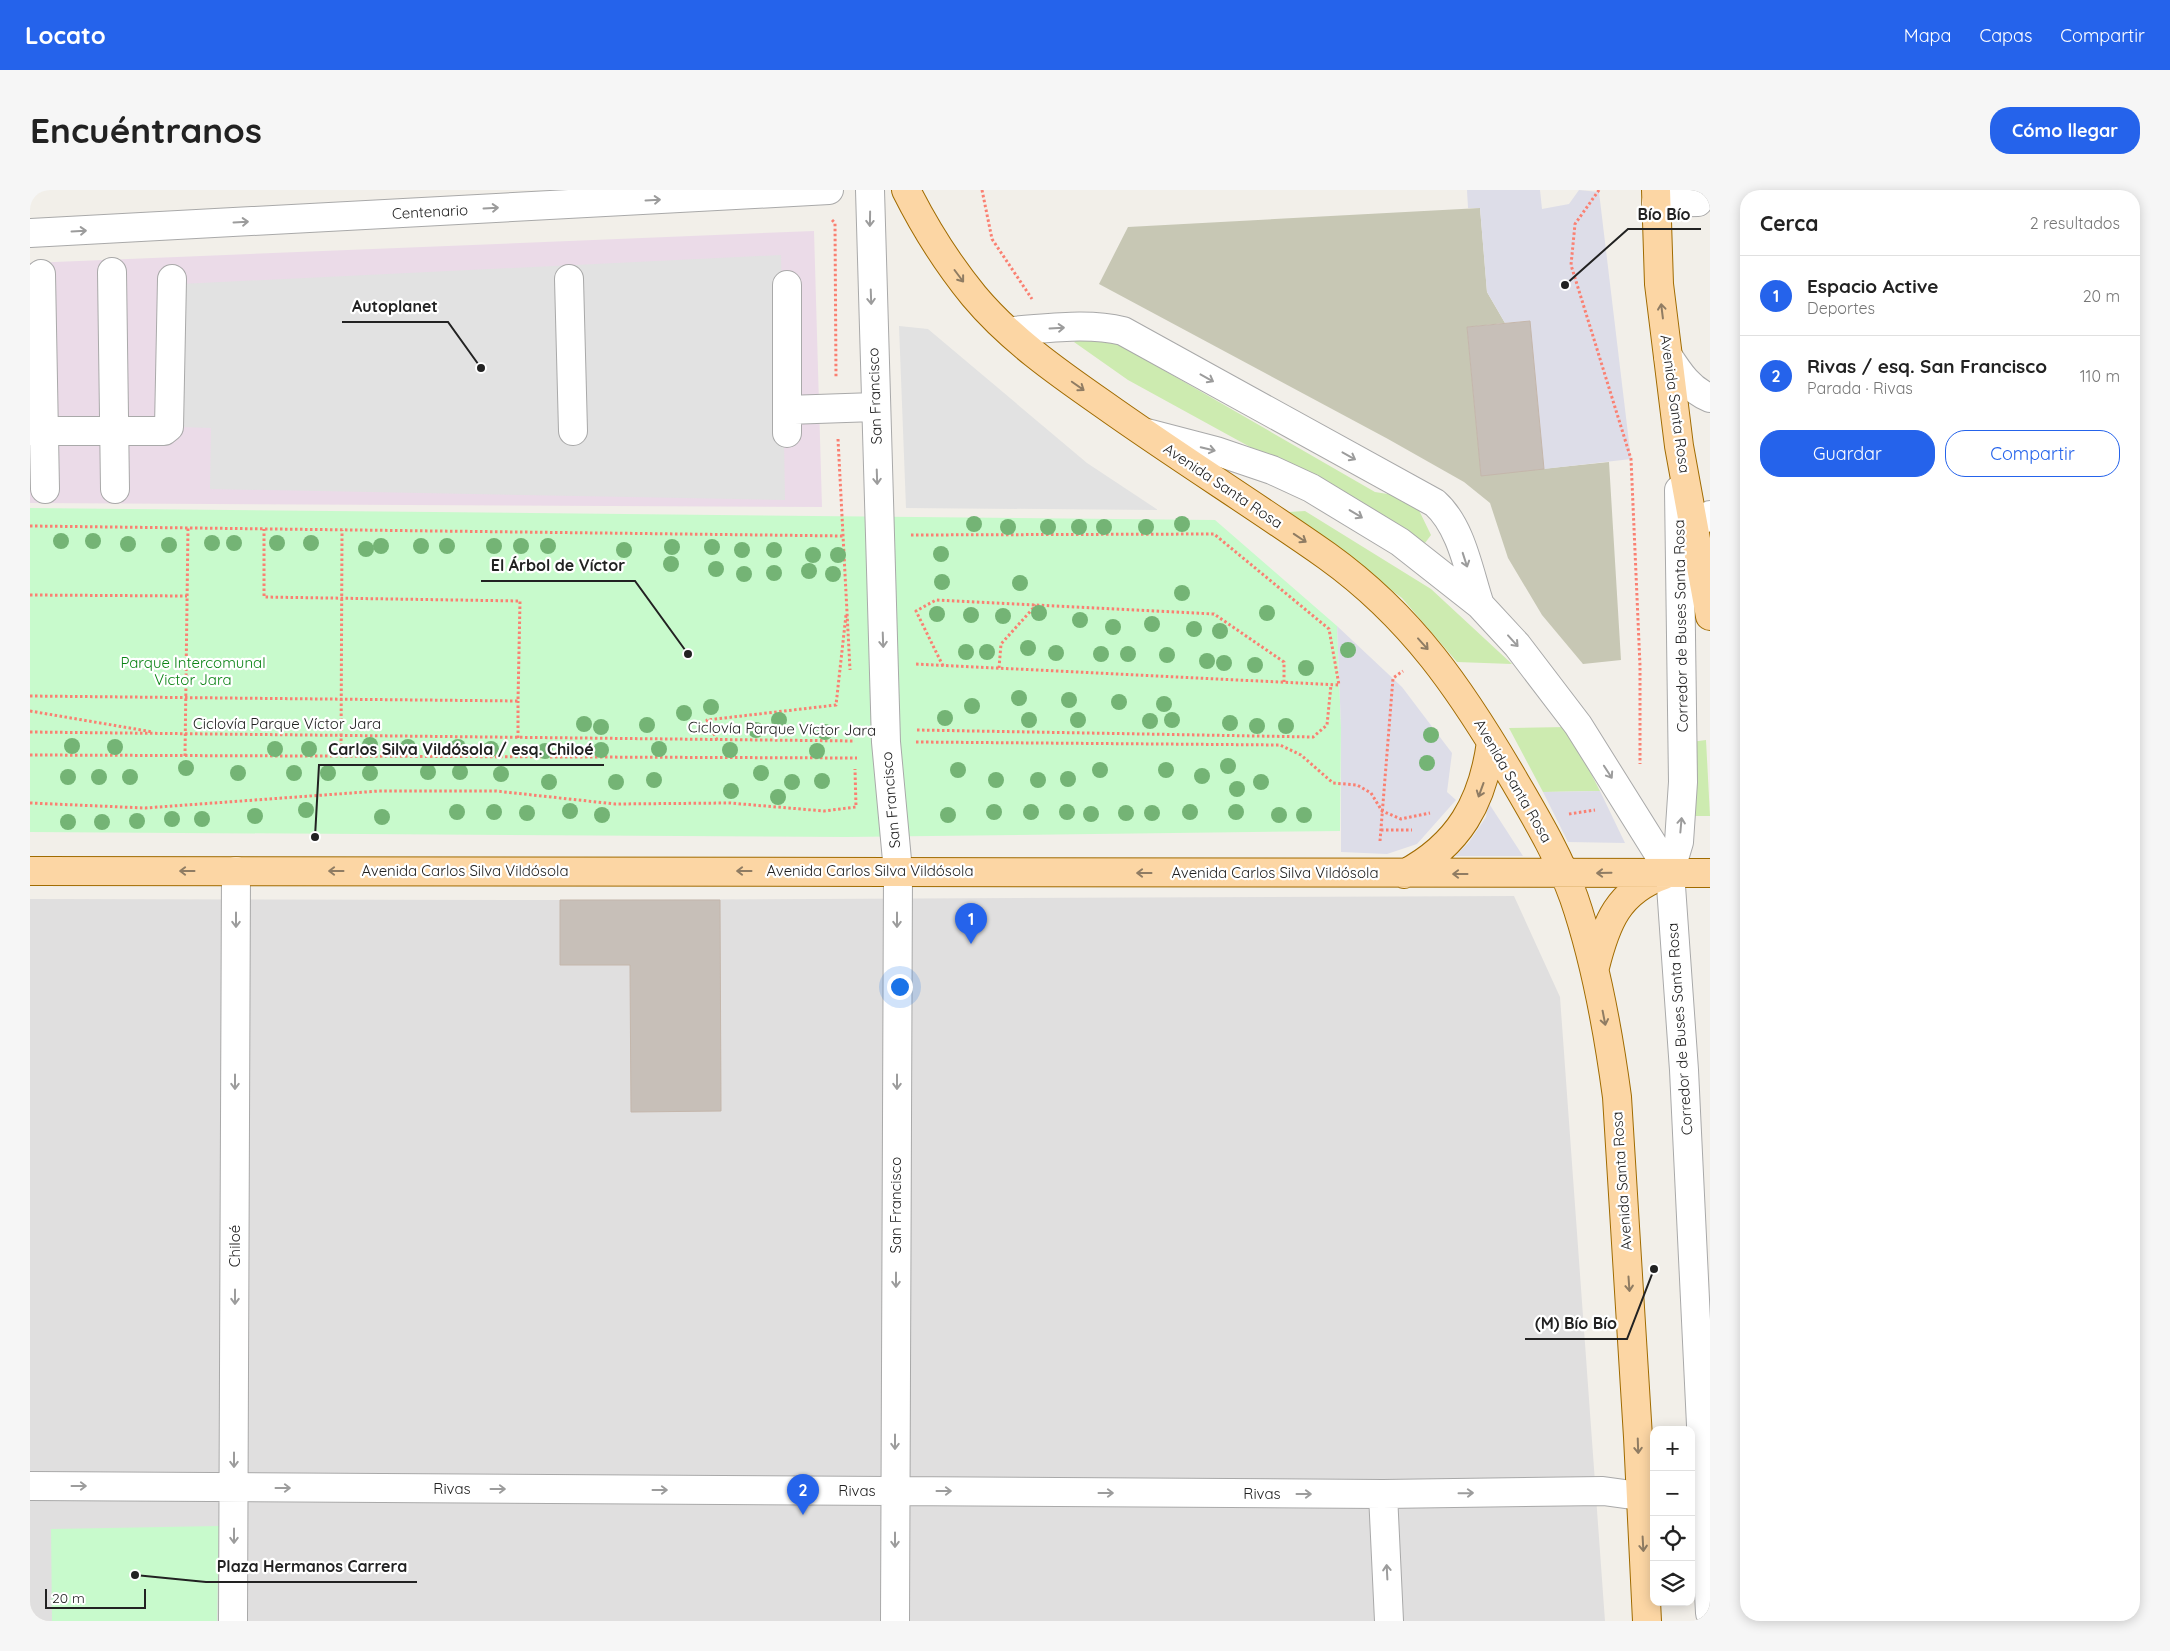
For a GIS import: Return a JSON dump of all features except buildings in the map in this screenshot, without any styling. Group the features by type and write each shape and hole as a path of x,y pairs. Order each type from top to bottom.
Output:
{"main road":[{"name":"Avenida Santa Rosa","path":"906,190 926,231 944,256 975,297 1008,331 1048,365 1143,432 1328,557 1369,589 1430,652 1454,684 1492,742 1536,818 1564,874 1579,913 1594,970 1611,1051 1617,1097 1647,1497 1647,1621"},
{"name":"Avenida Santa Rosa","path":"1656,197 1659,284 1679,446 1702,520 1710,610"},
{"path":"1390,874 1435,855 1448,842 1468,816 1480,794 1488,769 1492,742"},
{"name":"Avenida Carlos Silva Vildósola","path":"30,871 1710,873"},
{"path":"1594,970 1607,925 1616,911 1645,881 1670,872"}],"street":[{"name":"Centenario","path":"30,233 820,190"},
{"name":"San Francisco","path":"870,190 886,742 898,871 895,1621"},
{"path":"1656,197 1698,202"},
{"path":"112,272 115,489"},
{"path":"41,274 37,431 45,490"},
{"path":"37,431 164,431 169,427 172,279"},
{"path":"569,279 573,431"},
{"path":"787,286 787,421 837,408 875,407"},
{"path":"1008,331 1088,326 1106,327 1123,331 1435,504 1446,516 1457,538 1480,605"},
{"path":"1668,356 1684,380 1701,394 1710,398"},
{"path":"1143,432 1216,451 1272,470 1311,488 1400,542 1480,605 1517,645 1578,725 1670,872"},
{"name":"Corredor de Buses Santa Rosa","path":"1679,446 1682,791 1679,842 1670,872 1684,1070 1702,1505 1710,1614"},
{"name":"Chiloé","path":"233,1621 236,871"},
{"name":"Rivas","path":"30,1486 1383,1494 1603,1490 1647,1497"},
{"path":"1383,1494 1389,1621"}],"path":[{"path":"820,190 835,223 837,408 850,673"},
{"path":"1599,190 1575,224 1571,265 1632,459 1640,666 1640,768"},
{"path":"30,526 844,536"},
{"path":"185,756 188,528"},
{"path":"264,529 264,597 520,601 518,738"},
{"path":"341,756 342,530"},
{"path":"908,535 1214,534 1329,629 1339,685 910,664"},
{"path":"30,595 187,596"},
{"path":"943,666 916,611 936,600 1214,614 1284,662 1284,682"},
{"path":"717,740 707,720 836,705 847,605"},
{"path":"999,668 1000,644 1037,605"},
{"path":"1390,874 1382,811 1393,678 1430,652"},
{"path":"30,755 854,759 886,742 904,729 1314,736 1327,725 1331,684"},
{"path":"30,696 186,696 518,701"},
{"path":"30,711 163,734"},
{"path":"30,803 145,808 378,791 496,791 615,804 730,803 824,811 856,807 853,731"},
{"name":"Ciclovía Parque Víctor Jara","path":"30,732 1280,746 1301,755 1333,784 1356,785 1371,793 1382,811"},
{"path":"1382,811 1401,819 1448,809 1468,816"}],"shaded area":[{"path":"1467,190 1540,190 1542,209 1569,204 1579,190 1599,192 1631,459 1544,469 1530,321 1505,323 1487,292 1480,208 1468,208"},
{"path":"1480,208 1487,292 1505,323 1467,327 1481,475 1609,462 1621,660 1583,664 1542,615 1508,558 1490,503 1464,482 1388,439 1099,284 1128,227"},
{"path":"814,231 822,507 30,503 30,263"},
{"path":"781,255 785,500 210,489 211,428 179,427 180,284"},
{"path":"899,326 928,329 1087,463 1158,510 906,508"},
{"path":"1337,626 1402,687 1452,753 1447,792 1456,800 1417,844 1387,854 1341,852 1341,727"},
{"path":"1600,791 1625,843 1568,842 1543,792"},
{"path":"1488,802 1523,856 1455,856 1469,842 1486,817"},
{"path":"1514,896 1560,997 1605,1621 30,1621 30,899 560,900"}],"green space":[{"path":"1094,330 1375,492 1413,498 1431,535 1425,543 1128,380 1074,342"},
{"name":"Parque Intercomunal Victor Jara","path":"30,508 1215,520 1337,626 1341,727 1340,831 846,837 30,832"},
{"path":"1305,511 1431,589 1512,664 1457,662 1402,598 1288,512"},
{"path":"1567,727 1600,791 1543,792 1509,728"},
{"path":"1706,740 1710,816 1695,816 1691,742"},
{"path":"219,1526 217,1621 52,1621 51,1529"}],"place":[{"name":"Bío Bío","path":"1565,285"},
{"name":"Autoplanet","path":"481,368"},
{"name":"El Árbol de Víctor","path":"688,654"},
{"name":"Carlos Silva Vildósola / esq. Chiloé","path":"315,837"},
{"name":"Espacio Active","path":"971,944"},
{"name":"(M) Bío Bío","path":"1654,1269"},
{"name":"Rivas / esq. San Francisco","path":"803,1515"},
{"name":"Plaza Hermanos Carrera","path":"135,1575"}]}
